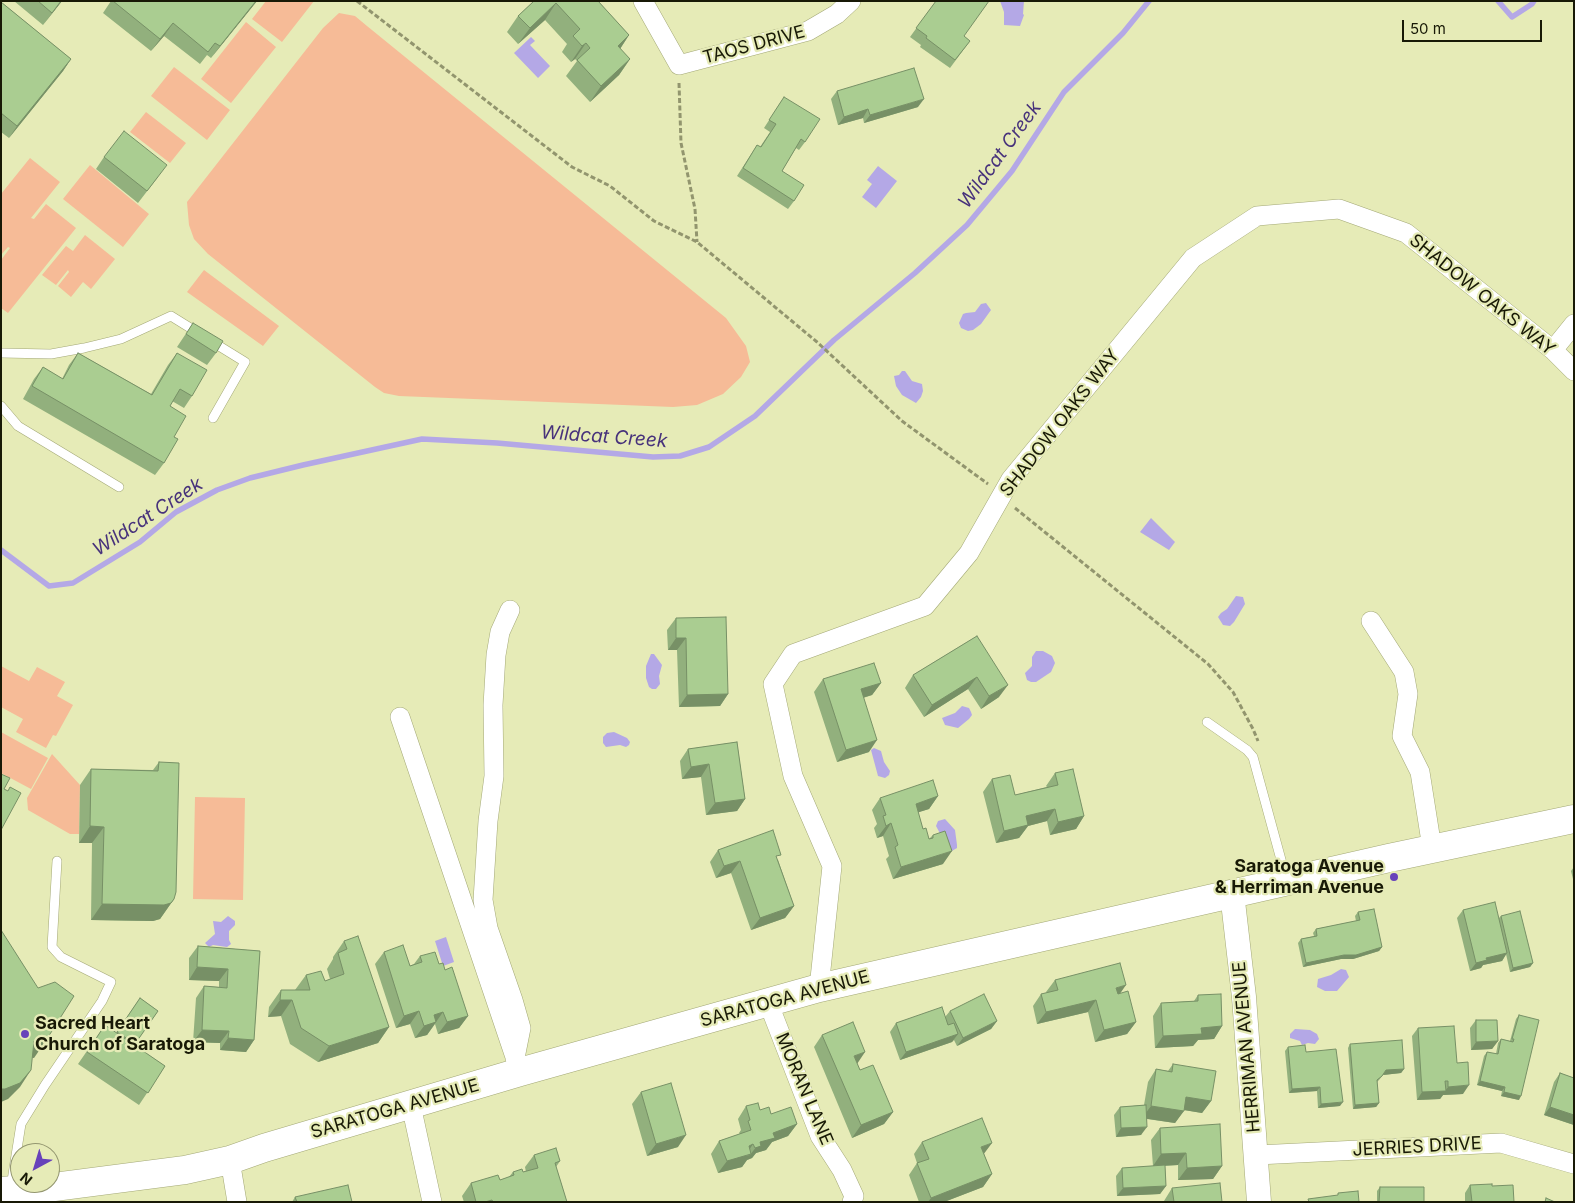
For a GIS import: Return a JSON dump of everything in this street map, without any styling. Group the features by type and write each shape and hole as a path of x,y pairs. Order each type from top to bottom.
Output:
{"main road":[{"name":"SARATOGA AVENUE","path":"6,1190 54,1187 185,1170 230,1160 264,1148 411,1105 518,1065 819,988 1432,848 1574,819"}],"street":[{"path":"643,1 679,65"},
{"name":"TAOS DRIVE","path":"679,65 808,31 837,14 851,1"},
{"name":"SHADOW OAKS WAY","path":"819,988 832,866 793,776 773,684 793,654 925,606 969,553 1011,479 1194,258 1257,216 1339,209 1406,233 1553,350 1574,371"},
{"path":"1553,350 1574,324"},
{"path":"510,610 500,632 496,655 493,705 494,776 488,821 483,900 488,928 521,1028 518,1065"},
{"path":"1371,621 1404,672 1408,694 1402,736 1420,772 1432,848"},
{"path":"400,717 518,1065"},
{"name":"HERRIMAN AVENUE","path":"1232,893 1244,997 1259,1202"},
{"name":"MORAN LANE","path":"768,1002 820,1136 842,1170 854,1196 852,1202"},
{"path":"411,1105 432,1202"},
{"name":"JERRIES DRIVE","path":"1257,1156 1501,1142 1574,1164"},
{"path":"230,1160 237,1202"}],"lane":[{"path":"1,353 52,354 84,348 121,339 171,316 245,362 213,418"},
{"path":"1,406 18,426 119,486"},
{"path":"1207,722 1247,750 1253,757 1287,881"},
{"path":"6,1190 20,1124 102,1000 110,982 61,957 52,947 57,860"}],"path":[{"path":"357,1 572,167 610,186 654,221 697,242 832,355 902,421 924,439 965,465 1002,494 1022,515 1208,664 1233,692 1253,729 1259,746"},
{"path":"679,65 681,143 695,209 697,242"}],"shaded area":[{"path":"266,1 314,1 282,42 252,19"},
{"path":"1000,1 1024,1 1024,15 1020,26 1004,25 1004,12"},
{"path":"339,13 355,16 726,318 746,346 750,362 741,377 723,394 697,405 673,407 399,396 384,393 208,254 194,239 189,225 187,202 323,28"},
{"path":"246,22 276,47 231,103 201,79"},
{"path":"531,37 535,41 530,45 550,66 538,78 514,53"},
{"path":"174,67 230,110 207,140 151,96"},
{"path":"146,112 186,143 170,163 130,132"},
{"path":"30,158 60,182 31,218 34,219 46,204 76,228 8,313 1,308 1,260 10,248 8,247 1,255 1,194"},
{"path":"90,165 149,214 123,247 63,199"},
{"path":"878,166 897,181 876,208 862,197 872,184 867,180"},
{"path":"85,235 115,259 91,289 83,282 71,297 58,286 69,272 68,270 56,285 42,275 66,246 73,251"},
{"path":"204,270 279,326 263,346 187,292"},
{"path":"986,303 991,310 981,324 968,331 961,328 959,323 963,314 975,312 981,304"},
{"path":"902,371 905,371 912,381 922,384 923,391 916,403 902,395 896,386 894,376 899,375"},
{"path":"1151,518 1175,542 1169,550 1140,532"},
{"path":"1236,596 1243,597 1245,604 1230,626 1223,625 1218,617 1227,609"},
{"path":"1036,651 1043,651 1052,656 1055,663 1051,672 1036,682 1031,682 1027,680 1025,673 1032,666 1032,657"},
{"path":"651,654 654,654 662,665 659,676 660,684 656,689 649,687 646,678 646,666"},
{"path":"1,666 29,681 37,667 65,682 57,696 73,705 56,736 53,735 46,748 16,732 23,719 1,707"},
{"path":"962,706 969,708 972,715 969,719 958,728 945,725 942,718 955,713"},
{"path":"1,732 48,758 31,789 1,773"},
{"path":"614,732 627,738 630,742 629,745 626,747 620,745 606,747 603,743 603,737 607,733"},
{"path":"874,748 881,751 884,762 890,771 889,775 885,778 878,776 871,750"},
{"path":"52,754 80,785 79,834 70,834 28,810 27,798"},
{"path":"195,797 245,798 243,900 193,899"},
{"path":"945,819 955,830 957,848 950,852 936,826 938,821"},
{"path":"228,916 235,921 235,925 229,931 231,944 227,947 213,945 209,947 205,943 215,934 213,921 221,922"},
{"path":"446,937 454,962 443,966 435,941"},
{"path":"1341,969 1346,970 1349,977 1337,991 1325,991 1317,987 1318,979 1331,975"},
{"path":"1295,1029 1310,1030 1317,1034 1319,1039 1315,1044 1308,1043 1302,1045 1300,1041 1290,1038 1290,1034"}],"building":[{"path":"38,1 61,1 52,13"},
{"path":"113,1 256,1 220,46 215,43 208,52 173,23 160,39"},
{"path":"534,1 598,1 629,35 618,46 630,59 601,86 577,60 590,48 586,43 582,46 573,36 580,29 556,3 530,28 518,16"},
{"path":"936,1 989,1 964,36 970,41 955,60 916,28"},
{"path":"1,2 71,59 17,126 1,113"},
{"path":"914,68 924,99 870,115 868,109 844,117 837,91"},
{"path":"784,97 820,119 805,142 801,139 782,171 804,185 794,201 743,168 757,145 761,147 776,124 769,120"},
{"path":"124,131 167,165 147,191 104,157"},
{"path":"193,323 223,341 216,353 186,334"},
{"path":"78,353 152,395 177,353 207,370 192,396 180,389 170,406 186,416 174,437 178,439 164,463 32,386 43,367 63,379"},
{"path":"726,617 728,694 687,695 686,638 676,638 676,618"},
{"path":"977,636 1008,685 989,696 977,677 932,705 913,675"},
{"path":"874,663 881,683 861,689 877,740 846,750 823,679"},
{"path":"737,742 745,799 715,803 709,764 691,767 688,749"},
{"path":"159,762 179,763 176,892 174,899 171,903 164,905 102,904 104,827 90,826 91,769 158,771"},
{"path":"1073,769 1084,816 1058,822 1055,809 1026,816 1028,825 1004,831 992,779 1010,775 1015,795 1058,785 1055,773"},
{"path":"1,774 10,778 4,789 8,791 10,787 21,793 1,830"},
{"path":"933,780 938,796 916,804 923,829 926,828 929,839 933,838 933,835 945,831 952,851 901,867 895,847 898,845 891,823 886,826 883,816 886,815 880,798"},
{"path":"773,830 781,855 776,856 794,906 760,918 740,861 724,866 718,850"},
{"path":"1495,902 1507,953 1486,958 1487,960 1476,963 1463,910"},
{"path":"1374,909 1382,947 1356,955 1344,955 1306,963 1301,939 1317,936 1316,929 1360,920 1358,912"},
{"path":"1520,911 1533,963 1513,968 1501,916"},
{"name":"Sacred Heart Church of Saratoga","path":"1,930 38,988 55,982 74,996 45,1042 34,1041 31,1070 20,1083 5,1089 1,1089"},
{"path":"358,936 389,1027 329,1046 301,1028 292,1000 280,1000 281,990 310,990 306,975 321,971 325,981 344,974 338,953 347,949 344,941"},
{"path":"403,945 410,966 422,962 420,956 435,952 439,964 443,963 445,970 452,967 468,1016 447,1022 443,1012 434,1015 436,1022 424,1026 419,1011 404,1016 384,952"},
{"path":"198,946 260,951 254,1040 228,1038 229,1031 202,1030 204,986 227,988 228,969 197,967"},
{"path":"1120,963 1126,985 1116,988 1118,994 1128,991 1136,1022 1104,1030 1096,1000 1046,1012 1041,994 1058,990 1055,980"},
{"path":"984,994 997,1021 963,1038 950,1011"},
{"path":"1221,994 1222,1026 1201,1028 1202,1034 1163,1036 1161,1003 1198,1001 1198,995"},
{"path":"140,998 158,1011 135,1044 117,1032"},
{"path":"942,1007 948,1025 954,1023 958,1034 906,1052 896,1023"},
{"path":"1519,1015 1539,1020 1521,1096 1504,1092 1505,1087 1480,1081 1487,1052 1498,1054 1501,1039 1513,1042 1514,1039 1512,1039"},
{"path":"1476,1020 1497,1020 1498,1041 1476,1042"},
{"path":"853,1022 865,1052 854,1056 860,1070 873,1065 893,1112 861,1125 822,1035"},
{"path":"105,1025 165,1066 148,1093 87,1052"},
{"path":"1454,1026 1457,1063 1468,1062 1469,1085 1448,1087 1448,1081 1445,1081 1446,1091 1422,1092 1418,1028"},
{"path":"1402,1040 1404,1069 1386,1070 1377,1080 1379,1103 1355,1105 1350,1044"},
{"path":"1305,1045 1306,1052 1336,1049 1343,1102 1321,1104 1320,1087 1292,1089 1288,1047"},
{"path":"1173,1064 1216,1071 1211,1101 1186,1097 1184,1111 1151,1106 1156,1069 1172,1072"},
{"path":"1560,1073 1574,1078 1574,1115 1550,1107"},
{"path":"671,1083 686,1135 656,1144 641,1092"},
{"path":"758,1103 760,1110 769,1107 771,1114 791,1107 797,1124 773,1133 775,1138 760,1142 761,1146 755,1148 753,1144 749,1146 751,1154 727,1161 719,1141 751,1130 746,1106"},
{"path":"1146,1105 1147,1127 1121,1128 1120,1107"},
{"path":"982,1118 992,1143 981,1147 992,1174 931,1198 917,1163 929,1159 922,1142"},
{"path":"1220,1124 1222,1166 1187,1168 1186,1153 1161,1154 1160,1128"},
{"path":"556,1148 560,1161 555,1163 567,1202 493,1202 492,1200 476,1202 471,1183 498,1175 500,1180 514,1175 513,1172 522,1169 523,1172 538,1168 534,1155"},
{"path":"1165,1165 1166,1186 1123,1188 1122,1168"},
{"path":"1220,1183 1222,1202 1174,1202 1172,1188"},
{"path":"1492,1184 1492,1186 1513,1185 1514,1202 1472,1202 1470,1185"},
{"path":"348,1185 352,1202 297,1202 295,1197"},
{"path":"1380,1187 1424,1187 1424,1202 1379,1202"},
{"path":"1358,1191 1359,1202 1309,1202 1308,1199 1338,1195 1338,1193"},
{"path":"1546,1198 1555,1202 1545,1202"}],"waterway":[{"name":"Wildcat Creek","path":"1,550 49,586 73,583 140,542 176,512 217,490 250,478 422,439 497,443 653,457 680,456 709,447 755,416 834,340 915,273 967,225 1012,171 1064,92 1123,33 1149,1"},
{"name":"Wildcat Creek","path":"1498,1 1512,17 1534,1"}],"place":[{"name":"Saratoga Avenue & Herriman Avenue","path":"1394,877"},
{"name":"Sacred Heart Church of Saratoga","path":"25,1034"}]}
